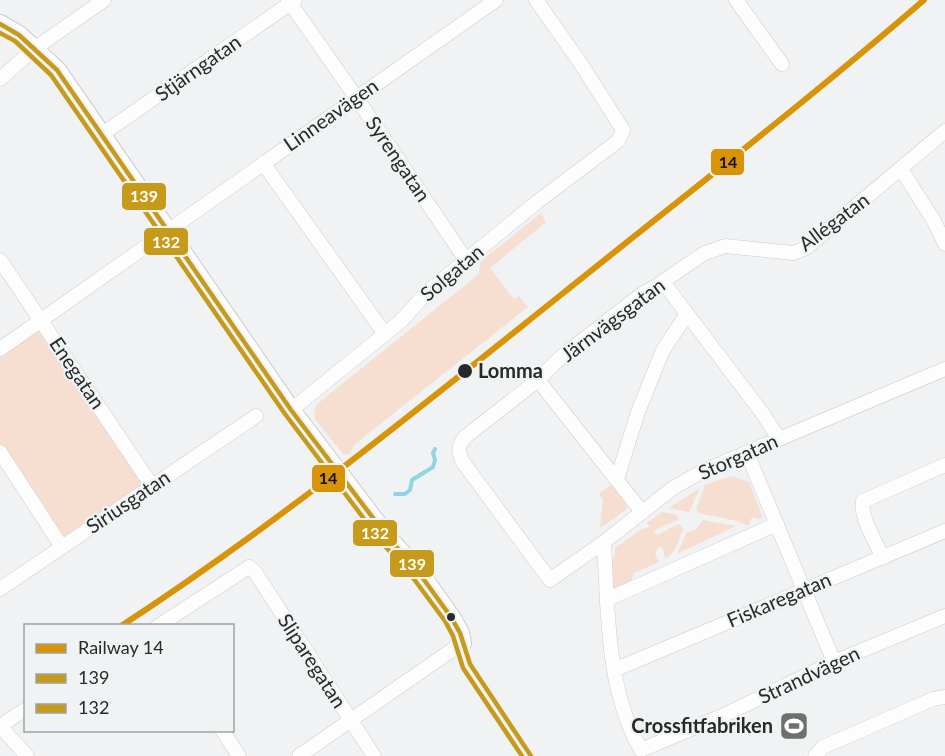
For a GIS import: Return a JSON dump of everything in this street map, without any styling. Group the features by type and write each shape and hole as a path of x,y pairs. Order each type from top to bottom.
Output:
{"street":[{"path":"0,79 34,49 104,0"},
{"name":"Linneavägen","path":"0,349 496,0"},
{"name":"Solgatan","path":"291,410 401,321 426,293 466,260 537,202 618,141 623,130 581,64 536,0"},
{"path":"736,0 782,64"},
{"name":"Syrengatan","path":"291,1 466,260"},
{"name":"Stjärngatan","path":"101,135 291,1"},
{"path":"0,24 19,35 57,70 291,410 389,539 421,575 460,633 462,643 452,652 299,756"},
{"path":"0,33 34,49"},
{"name":"Allégatan","path":"703,254 725,246 793,253 806,248 945,131"},
{"path":"262,163 385,334"},
{"path":"901,169 934,221 945,244"},
{"name":"Järnvägsgatan","path":"550,580 462,461 459,452 460,444 465,437 538,380 570,350 642,294 703,254"},
{"name":"Enegatan","path":"0,260 152,486"},
{"path":"663,282 762,414 778,439"},
{"path":"617,479 638,412 663,350 687,314"},
{"name":"Storgatan","path":"550,580 604,542 673,488 700,472 945,369"},
{"path":"538,380 642,512"},
{"name":"Siriusgatan","path":"0,589 256,416"},
{"path":"0,452 62,546"},
{"path":"747,453 834,662"},
{"path":"883,558 865,519 863,501 945,465"},
{"path":"608,599 777,524"},
{"name":"Fiskaregatan","path":"614,665 621,667 945,531"},
{"path":"604,542 611,661 614,665"},
{"name":"Sliparegatan","path":"161,624 249,567 255,572 374,756"},
{"name":"Strandvägen","path":"614,665 626,715 633,736 641,750 722,716 834,662 945,616"},
{"path":"815,756 823,747 933,699 945,697"},
{"path":"24,711 0,726 27,756"},
{"path":"223,732 238,756"}],"shaded area":[{"path":"541,213 546,222 490,268 514,299 519,296 528,307 355,444 349,455 343,454 315,419 316,405 479,274 480,262"},
{"path":"39,325 146,485 64,541 0,445 0,353"},
{"path":"731,476 749,482 763,518 752,517 748,526 737,521 698,513 696,509 705,485"},
{"path":"612,484 627,505 627,509 600,528 603,500 599,494"},
{"path":"700,488 689,512 669,508"},
{"path":"662,512 677,515 678,520 653,531 657,535 679,524 683,529 674,550 665,558 663,548 659,546 655,554 659,562 634,573 631,583 614,591 611,587 609,563 614,558 615,548 642,529 650,527 647,523"},
{"path":"703,520 736,526 677,554 687,532 695,530"}],"waterway":[{"path":"395,494 405,494 410,490 412,480 433,467 435,449"}],"rail line":[{"name":"14","path":"124,624 235,548 400,423 790,112 924,0"}],"transit line":[{"name":"139","path":"0,24 19,35 57,70 291,410 389,539 414,566 451,617 460,633 470,664 531,756"},
{"name":"132","path":"0,33 15,41 51,75 285,414 383,544 408,571 445,621 453,636 463,668 522,756"}],"place":[{"name":"Lomma","path":"465,371"},
{"name":"Crossfitfabriken","path":"794,726"}]}
